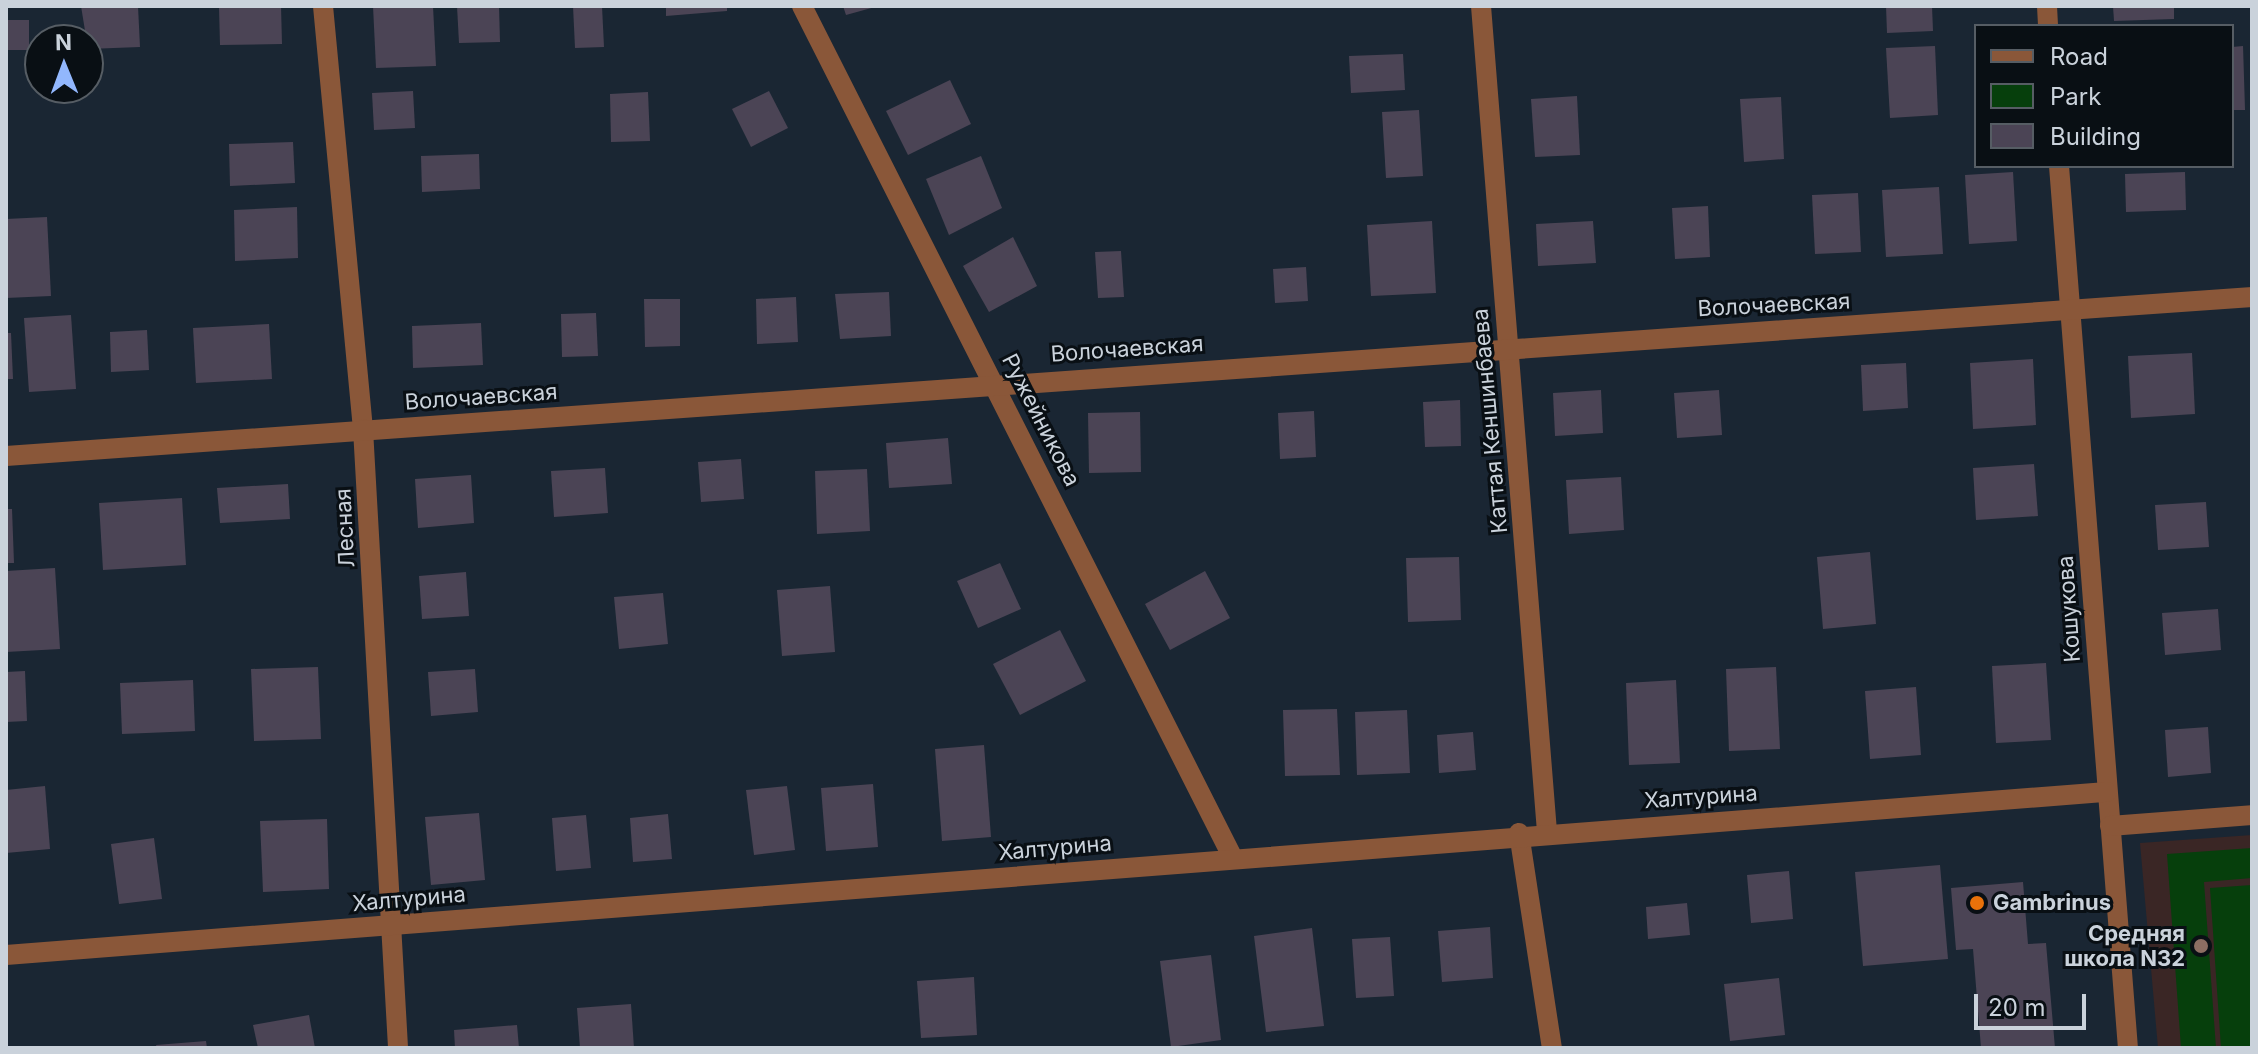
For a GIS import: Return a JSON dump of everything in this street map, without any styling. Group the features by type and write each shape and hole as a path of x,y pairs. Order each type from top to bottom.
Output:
{"street":[{"name":"Лесная","path":"323,6 363,429 398,1048"},
{"name":"Ружейникова","path":"802,6 996,383 1233,858"},
{"name":"Каттая Кеншинбаева","path":"1481,6 1547,831"},
{"name":"Кошукова","path":"2059,168 2128,1048"},
{"name":"Волочаевская","path":"6,456 1508,345 2252,297"},
{"name":"Халтурина","path":"6,955 1519,833 2107,792"},
{"path":"2110,826 2252,815"},
{"path":"1519,833 1552,1048"}],"shaded area":[{"name":"Средняя школа N32","path":"2252,835 2252,1048 2158,1048 2140,843"}],"green space":[{"path":"2252,848 2252,878 2204,882 2216,1048 2181,1048 2167,854"},
{"path":"2252,885 2252,1048 2221,1048 2210,888"}],"building":[{"path":"81,6 138,6 140,47 104,48 104,24 84,24"},
{"path":"281,6 282,44 220,45 219,7"},
{"path":"373,6 433,6 436,66 376,68"},
{"path":"457,6 499,6 500,42 459,43"},
{"path":"573,6 602,6 604,47 575,48"},
{"path":"666,6 727,6 727,11 666,16"},
{"path":"843,6 875,6 875,7 846,15"},
{"path":"1886,6 1932,6 1933,31 1887,33"},
{"path":"2113,6 2174,6 2174,19 2114,21"},
{"path":"6,20 29,20 29,24 24,24 24,50 6,50"},
{"path":"1935,46 1938,115 1890,118 1886,48"},
{"path":"2243,46 2245,110 2234,110 2234,47"},
{"path":"1403,54 1405,90 1351,93 1349,56"},
{"path":"950,80 971,124 908,155 886,111"},
{"path":"413,91 415,128 374,130 372,93"},
{"path":"769,91 788,128 751,147 732,109"},
{"path":"648,92 650,141 611,142 610,94"},
{"path":"1577,96 1580,155 1535,157 1531,99"},
{"path":"1781,97 1784,159 1744,162 1740,99"},
{"path":"1419,110 1423,176 1386,178 1382,112"},
{"path":"293,142 295,183 230,186 229,144"},
{"path":"479,154 480,189 422,192 421,156"},
{"path":"981,156 1002,208 949,235 926,179"},
{"path":"2013,172 2017,241 1969,244 1965,175"},
{"path":"2185,172 2186,210 2126,212 2125,174"},
{"path":"1939,187 1943,254 1886,257 1882,190"},
{"path":"1858,193 1861,252 1815,254 1812,195"},
{"path":"1708,206 1710,257 1675,259 1672,208"},
{"path":"297,207 298,258 235,261 234,210"},
{"path":"47,217 51,296 6,298 6,219"},
{"path":"1432,221 1436,293 1371,296 1367,225"},
{"path":"1593,221 1596,263 1538,266 1536,224"},
{"path":"1013,237 1037,286 989,312 963,266"},
{"path":"1121,251 1124,297 1098,298 1095,252"},
{"path":"1306,267 1308,301 1275,303 1273,269"},
{"path":"889,292 891,336 840,339 835,294"},
{"path":"796,297 798,342 757,344 756,299"},
{"path":"644,299 680,299 680,346 645,347"},
{"path":"596,313 598,356 562,357 561,314"},
{"path":"71,315 76,389 29,392 24,318"},
{"path":"481,323 483,365 413,368 412,326"},
{"path":"269,324 272,379 196,383 193,328"},
{"path":"147,330 149,370 111,372 110,332"},
{"path":"6,333 11,333 13,379 6,379"},
{"path":"2192,353 2195,414 2131,418 2128,356"},
{"path":"2033,359 2036,425 1973,429 1970,363"},
{"path":"1906,363 1908,408 1863,411 1861,365"},
{"path":"1601,390 1603,433 1555,436 1553,393"},
{"path":"1719,390 1722,435 1677,438 1674,393"},
{"path":"1460,400 1461,446 1425,447 1423,402"},
{"path":"1314,411 1316,457 1280,459 1278,413"},
{"path":"1140,412 1141,472 1089,473 1088,413"},
{"path":"948,438 952,484 889,488 886,443"},
{"path":"741,459 744,499 701,502 698,462"},
{"path":"2034,464 2038,516 1976,520 1973,468"},
{"path":"605,468 608,513 554,517 551,471"},
{"path":"867,469 870,531 817,534 815,471"},
{"path":"471,475 474,523 418,528 415,479"},
{"path":"1621,477 1624,530 1569,534 1566,480"},
{"path":"288,484 290,519 220,523 217,488"},
{"path":"182,498 186,565 103,570 99,503"},
{"path":"2206,502 2209,547 2158,550 2155,505"},
{"path":"6,509 12,509 14,563 6,563"},
{"path":"1870,552 1876,624 1823,629 1817,557"},
{"path":"1459,557 1461,620 1408,622 1406,558"},
{"path":"1000,563 1021,609 978,628 957,581"},
{"path":"55,568 60,649 6,652 6,571"},
{"path":"1205,571 1230,618 1170,650 1145,604"},
{"path":"466,572 469,616 422,619 419,576"},
{"path":"830,586 835,652 782,656 777,590"},
{"path":"663,593 668,644 619,649 614,597"},
{"path":"2218,609 2221,650 2165,655 2162,613"},
{"path":"1060,630 1086,681 1020,715 993,664"},
{"path":"2046,663 2051,740 1996,743 1992,666"},
{"path":"318,667 321,739 254,741 251,669"},
{"path":"1776,667 1780,749 1729,751 1726,669"},
{"path":"475,669 478,712 431,716 428,672"},
{"path":"25,671 27,721 6,722 6,672"},
{"path":"193,680 195,731 122,734 120,683"},
{"path":"1676,680 1680,763 1629,765 1626,683"},
{"path":"1916,687 1921,755 1870,759 1865,691"},
{"path":"1337,709 1340,775 1285,776 1283,710"},
{"path":"1407,710 1410,773 1357,775 1355,712"},
{"path":"2208,727 2211,773 2168,777 2165,730"},
{"path":"1473,732 1476,770 1439,773 1437,735"},
{"path":"984,745 991,837 942,841 935,749"},
{"path":"873,784 878,847 826,851 821,788"},
{"path":"45,786 50,849 6,853 6,790"},
{"path":"787,786 795,850 754,855 746,790"},
{"path":"479,813 485,880 431,885 425,817"},
{"path":"668,814 672,859 633,862 630,818"},
{"path":"586,815 591,868 556,871 552,818"},
{"path":"327,819 329,889 263,892 260,821"},
{"path":"154,838 162,899 119,904 111,844"},
{"path":"1940,865 1948,959 1863,966 1855,872"},
{"path":"1789,871 1793,919 1751,923 1747,875"},
{"path":"2023,882 2028,944 2046,943 2055,1048 1981,1048 1973,949 1956,950 1951,888"},
{"path":"1687,903 1690,935 1648,939 1646,907"},
{"path":"1490,927 1493,978 1442,982 1438,931"},
{"path":"1312,928 1324,1026 1266,1032 1254,936"},
{"path":"1390,937 1394,996 1356,998 1352,939"},
{"path":"1211,955 1221,1040 1171,1047 1160,961"},
{"path":"974,977 977,1035 921,1038 917,981"},
{"path":"1779,978 1785,1035 1730,1041 1724,984"},
{"path":"631,1004 634,1048 580,1048 577,1008"},
{"path":"309,1015 315,1048 258,1048 253,1025"},
{"path":"517,1025 519,1048 455,1048 454,1030"},
{"path":"206,1041 207,1048 157,1048 156,1045"}],"place":[{"name":"Gambrinus","path":"1977,903"},
{"name":"Средняя школа N32","path":"2201,946"}]}
